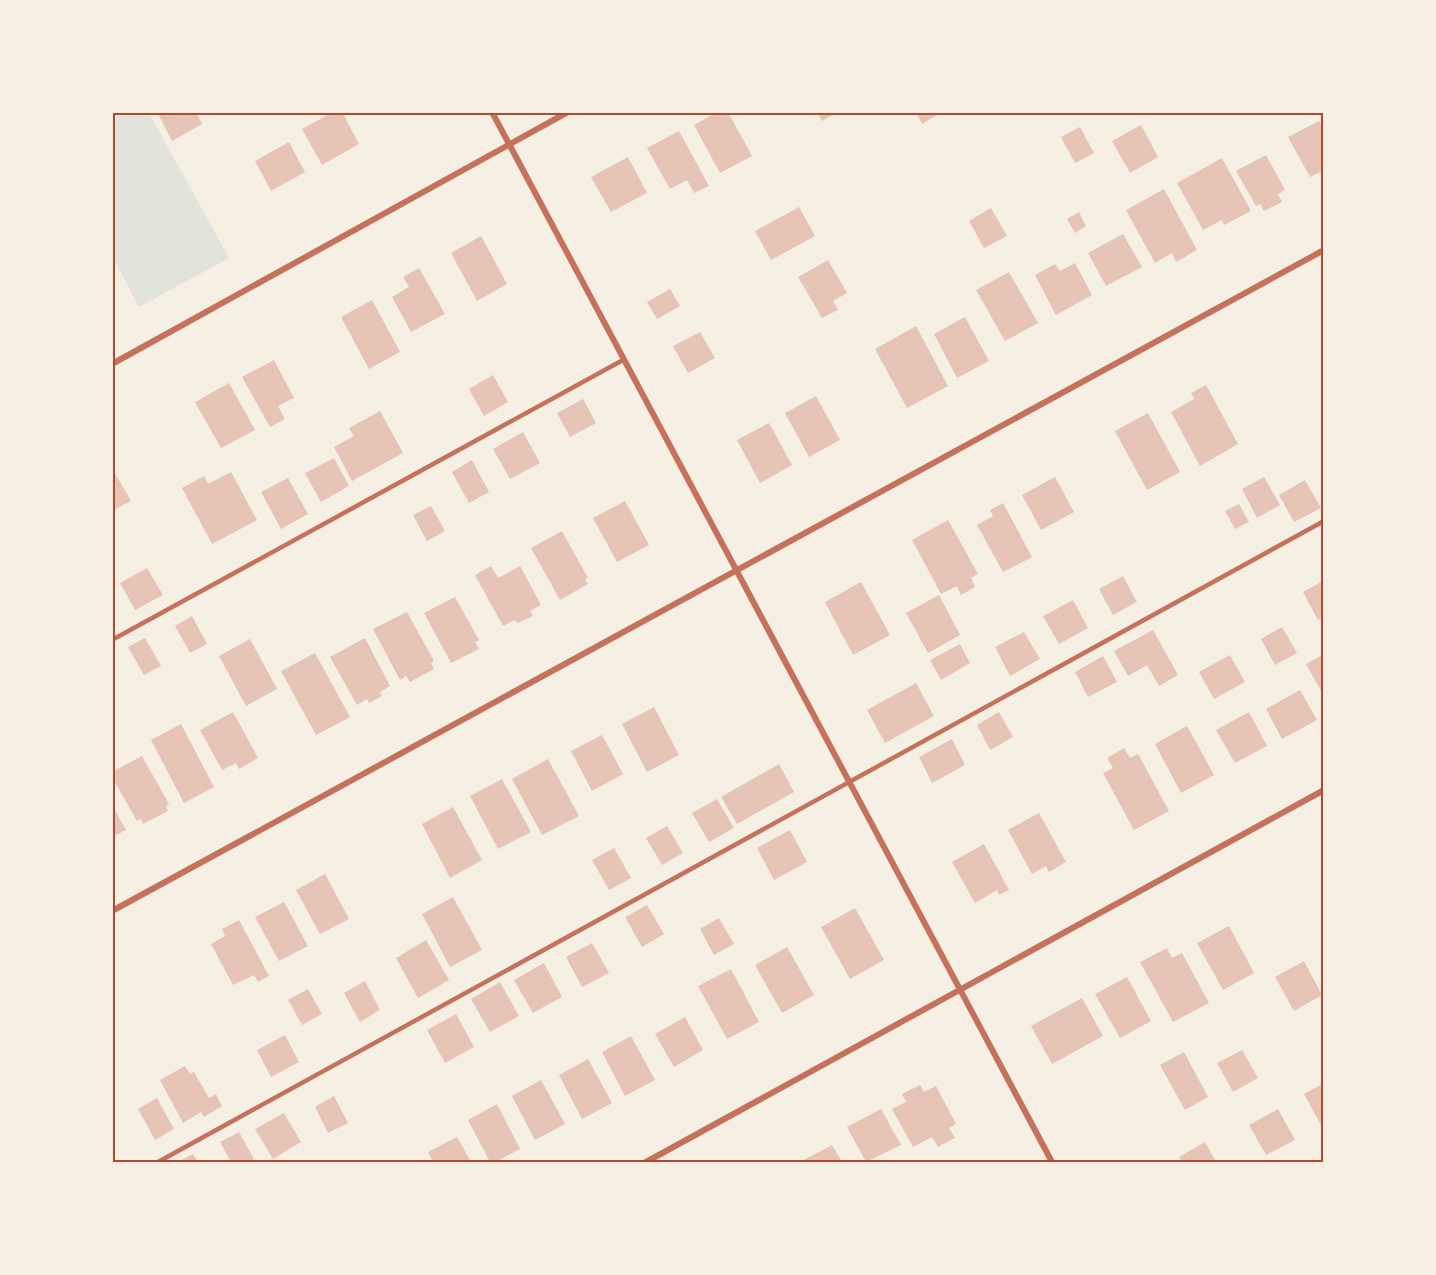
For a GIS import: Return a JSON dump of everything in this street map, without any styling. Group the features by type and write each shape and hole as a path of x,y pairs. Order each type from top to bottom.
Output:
{"street":[{"path":"492,112 1052,1162"},
{"path":"112,364 568,112"},
{"path":"112,911 1323,250"},
{"path":"646,1162 1323,790"}],"lane":[{"path":"112,640 623,360"},
{"path":"158,1162 1323,521"}],"shaded area":[{"path":"112,113 149,113 229,258 139,307 113,258"}],"building":[{"path":"157,112 196,112 202,124 172,141"},
{"path":"333,112 342,112 359,144 322,165 302,129"},
{"path":"717,112 728,112 752,156 720,173 694,125"},
{"path":"817,112 838,112 822,121"},
{"path":"916,112 942,112 922,124"},
{"path":"1319,121 1324,128 1324,170 1310,177 1288,137"},
{"path":"1141,125 1158,157 1130,173 1112,141"},
{"path":"1080,127 1094,153 1075,163 1061,137"},
{"path":"679,131 709,186 694,193 687,180 670,189 647,148"},
{"path":"289,142 305,172 271,191 255,161"},
{"path":"1266,155 1285,190 1278,194 1282,202 1264,211 1260,204 1256,206 1236,171"},
{"path":"628,157 647,193 611,212 591,177"},
{"path":"1222,158 1251,211 1224,225 1222,220 1203,230 1177,183"},
{"path":"1164,189 1197,250 1176,262 1172,253 1155,263 1126,210"},
{"path":"799,207 815,236 771,260 755,231"},
{"path":"991,208 1007,236 984,248 969,221"},
{"path":"1079,212 1086,226 1075,233 1067,219"},
{"path":"1123,234 1142,267 1106,286 1088,253"},
{"path":"481,236 507,284 477,301 451,253"},
{"path":"828,260 847,293 833,301 838,310 822,318 798,277"},
{"path":"1075,263 1092,295 1056,315 1035,275 1055,264 1060,271"},
{"path":"419,268 445,314 411,332 392,297 409,287 403,277"},
{"path":"1009,272 1038,323 1005,341 976,290"},
{"path":"670,289 680,306 657,319 647,302"},
{"path":"372,300 400,352 369,369 341,317"},
{"path":"965,317 989,361 957,378 934,334"},
{"path":"916,326 948,386 907,408 875,349"},
{"path":"700,332 715,358 688,373 673,346"},
{"path":"274,360 294,398 278,406 285,419 270,427 242,377"},
{"path":"493,375 508,402 484,416 469,389"},
{"path":"229,383 255,430 221,448 195,402"},
{"path":"1206,385 1238,444 1200,466 1171,412 1194,399 1191,393"},
{"path":"816,396 840,440 809,457 785,413"},
{"path":"583,399 596,423 570,437 557,413"},
{"path":"380,411 403,453 352,481 334,447 354,436 349,428"},
{"path":"1148,413 1180,472 1147,490 1115,431"},
{"path":"769,423 792,465 760,483 737,440"},
{"path":"523,432 540,463 510,479 493,449"},
{"path":"334,458 349,486 321,502 305,473"},
{"path":"472,460 489,492 469,503 452,472"},
{"path":"112,468 131,501 112,511"},
{"path":"231,472 257,520 212,544 182,488 204,476 208,484"},
{"path":"1055,477 1074,512 1041,530 1022,495"},
{"path":"1264,477 1280,505 1257,518 1242,489"},
{"path":"288,478 308,514 281,529 261,492"},
{"path":"1305,480 1321,508 1294,522 1279,495"},
{"path":"625,501 649,545 617,562 593,518"},
{"path":"1003,503 1032,557 1003,572 977,525 993,516 990,510"},
{"path":"1239,504 1249,522 1235,529 1225,511"},
{"path":"431,506 445,531 427,541 413,515"},
{"path":"948,520 978,574 971,578 975,587 961,595 957,586 941,594 912,540"},
{"path":"562,531 588,578 585,580 588,584 560,600 531,548"},
{"path":"491,566 498,578 520,566 541,605 530,611 533,616 518,623 515,620 503,626 475,575"},
{"path":"147,568 163,595 135,610 120,583"},
{"path":"1123,576 1137,602 1113,615 1099,589"},
{"path":"861,582 890,635 853,655 825,602"},
{"path":"1321,582 1324,587 1324,617 1318,620 1303,592"},
{"path":"939,595 960,635 928,653 906,613"},
{"path":"455,597 479,640 475,642 479,649 451,663 424,613"},
{"path":"1073,600 1088,628 1059,644 1043,616"},
{"path":"407,612 434,661 431,663 434,669 410,682 406,676 400,680 373,629"},
{"path":"192,616 207,644 190,653 175,626"},
{"path":"1282,627 1297,653 1275,665 1261,639"},
{"path":"1153,630 1178,675 1159,686 1147,665 1128,676 1114,651"},
{"path":"1024,632 1040,659 1010,676 995,647"},
{"path":"145,638 161,666 144,675 128,647"},
{"path":"365,638 390,686 380,692 382,696 369,703 367,699 357,705 330,657"},
{"path":"250,639 277,689 246,706 219,656"},
{"path":"960,644 970,663 941,680 930,660"},
{"path":"315,653 350,717 316,735 281,671"},
{"path":"1324,654 1324,696 1306,664"},
{"path":"1230,655 1245,682 1214,699 1199,672"},
{"path":"1103,656 1117,682 1088,697 1075,672"},
{"path":"916,683 934,716 885,743 867,710"},
{"path":"1300,690 1317,720 1282,739 1266,709"},
{"path":"654,707 679,755 647,772 622,724"},
{"path":"233,712 258,758 239,769 236,763 222,770 200,730"},
{"path":"999,712 1013,737 990,750 977,725"},
{"path":"1249,712 1267,746 1235,763 1216,730"},
{"path":"181,724 214,787 184,803 151,740"},
{"path":"1187,726 1214,775 1181,793 1155,744"},
{"path":"602,735 623,774 592,791 571,751"},
{"path":"952,739 965,765 932,783 919,757"},
{"path":"1124,748 1130,758 1138,754 1169,811 1134,830 1103,773 1113,768 1107,758"},
{"path":"142,756 169,804 166,806 168,811 143,824 141,819 137,821 112,777 112,772"},
{"path":"548,759 579,816 542,835 512,779"},
{"path":"779,764 794,792 737,824 721,797"},
{"path":"502,779 531,832 498,849 470,796"},
{"path":"717,799 734,828 709,842 692,813"},
{"path":"112,805 126,830 112,837"},
{"path":"453,807 482,860 450,878 422,824"},
{"path":"1039,813 1066,862 1049,872 1046,866 1032,874 1008,830"},
{"path":"667,826 683,853 662,865 646,838"},
{"path":"790,830 807,862 774,880 757,848"},
{"path":"984,844 1009,890 999,895 997,890 975,903 952,862"},
{"path":"614,848 631,878 609,890 592,860"},
{"path":"325,874 349,919 320,934 296,890"},
{"path":"453,897 482,950 450,967 422,914"},
{"path":"284,902 308,946 279,961 255,917"},
{"path":"647,905 664,934 642,947 625,917"},
{"path":"855,908 884,960 850,979 821,927"},
{"path":"719,918 734,944 714,955 700,929"},
{"path":"239,920 269,976 258,982 254,975 233,985 211,944 225,936 222,929"},
{"path":"1229,926 1254,973 1223,990 1197,943"},
{"path":"426,940 449,980 418,998 396,958"},
{"path":"592,943 609,973 582,987 566,957"},
{"path":"787,947 814,995 782,1013 755,965"},
{"path":"1167,948 1172,958 1182,953 1209,1003 1173,1022 1140,962"},
{"path":"1304,961 1322,995 1294,1011 1275,977"},
{"path":"544,963 562,997 533,1013 514,980"},
{"path":"731,969 759,1022 727,1039 698,986"},
{"path":"1127,977 1151,1021 1120,1038 1095,994"},
{"path":"365,981 380,1010 360,1022 344,993"},
{"path":"500,982 519,1016 490,1032 471,999"},
{"path":"308,989 322,1014 302,1025 288,1000"},
{"path":"1082,998 1103,1036 1052,1064 1031,1026"},
{"path":"456,1014 474,1047 445,1063 427,1030"},
{"path":"685,1017 703,1050 674,1067 655,1034"},
{"path":"285,1035 299,1062 271,1077 257,1050"},
{"path":"631,1036 655,1080 625,1096 602,1052"},
{"path":"1242,1050 1258,1078 1233,1092 1217,1063"},
{"path":"1184,1052 1208,1097 1185,1110 1160,1065"},
{"path":"588,1059 612,1103 582,1119 559,1075"},
{"path":"185,1066 190,1074 194,1072 209,1098 216,1094 222,1106 204,1117 201,1112 183,1123 160,1080"},
{"path":"541,1080 565,1124 535,1140 512,1096"},
{"path":"1324,1083 1324,1123 1321,1125 1304,1094"},
{"path":"920,1085 924,1092 936,1086 956,1124 949,1128 955,1138 938,1147 932,1137 913,1147 892,1109 906,1102 902,1094"},
{"path":"334,1096 348,1123 328,1133 315,1107"},
{"path":"157,1098 174,1129 155,1140 138,1109"},
{"path":"497,1104 520,1149 495,1162 490,1162 468,1120"},
{"path":"881,1109 901,1145 866,1162 847,1127"},
{"path":"1278,1109 1295,1140 1266,1155 1249,1125"},
{"path":"284,1113 301,1142 273,1159 255,1129"},
{"path":"239,1132 254,1159 247,1162 231,1162 220,1142"},
{"path":"457,1137 471,1162 433,1162 428,1152"},
{"path":"1205,1142 1216,1162 1183,1162 1179,1157"},
{"path":"832,1145 842,1162 800,1162"},
{"path":"193,1154 198,1162 177,1162"}]}
